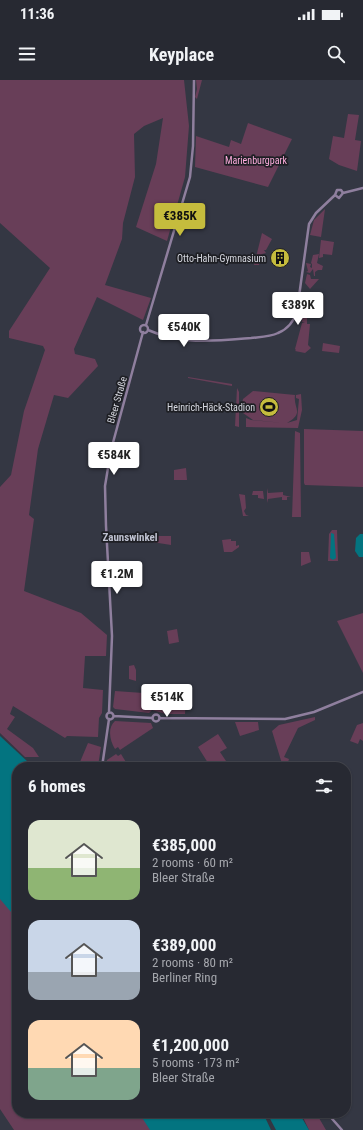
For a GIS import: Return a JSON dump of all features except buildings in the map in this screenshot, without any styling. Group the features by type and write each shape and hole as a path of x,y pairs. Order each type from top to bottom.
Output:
{"street":[{"path":"148,330 146,325 190,177 193,146 194,80"},
{"path":"335,195 340,198 343,193 363,188"},
{"path":"143,332 148,330 178,340 202,342 269,336 283,330 293,321 297,311 309,224 316,213 335,195 337,190 341,190 343,193"},
{"name":"Bleer Straße","path":"109,712 112,636 105,486 111,450 143,332 141,327 146,325"},
{"path":"109,719 112,719 114,716 152,718 156,721 160,718 285,719 314,712 363,692"},
{"path":"103,762 109,719 107,716 109,712 114,716"},
{"path":"152,718 157,714 160,718"},
{"path":"331,1118 342,1130"}],"green space":[{"path":"0,80 184,80 189,126 185,177 167,241 136,227 156,164 163,118 144,126 134,134 135,177 123,223 122,239 105,285 151,298 143,320 97,297 74,349 75,354 95,359 98,366 68,398 54,395 38,449 29,515 34,519 24,591 81,613 107,635 106,656 85,656 83,688 103,690 102,713 99,718 98,737 67,736 65,738 13,706 10,714 15,717 7,729 33,748 39,757 25,757 0,733 0,487 11,475 24,411 45,350 43,346 9,338 9,331 50,268 0,223"},
{"path":"196,80 202,80 197,99 195,97 197,89"},
{"path":"348,114 359,115 355,140 361,141 357,171 339,165 329,159 333,136 344,138"},
{"name":"Marienburgpark","path":"248,123 292,139 268,187 195,167 196,136 229,147 231,140 241,144"},
{"path":"325,209 321,237 310,235 314,220"},
{"path":"262,233 272,239 266,250 264,250 266,253 262,254 259,265 254,265"},
{"path":"321,240 334,242 332,255 323,254 323,257 319,258"},
{"path":"319,254 317,263 323,266 322,270 315,272 314,276 313,269 310,273 306,272 308,271 306,263 311,264 310,267 312,268 311,263 313,255"},
{"path":"307,274 310,275 311,279 319,279 310,289 305,283"},
{"path":"303,312 307,313 307,324 310,324 308,345 311,348 305,353 295,351 302,323 305,323 302,322"},
{"path":"323,343 340,346 339,353 322,351"},
{"path":"188,378 232,384 232,386"},
{"path":"237,388 239,392 239,427 235,426"},
{"name":"Heinrich-Häck-Stadion","path":"253,391 295,395 297,413 296,416 287,423 297,420 299,399 296,398 296,395 301,394 302,410 298,428 246,427 246,418 251,420 283,423 253,420 243,413 241,408 243,399"},
{"path":"304,429 363,431 363,487 305,485"},
{"path":"295,431 300,433 301,517 292,517"},
{"path":"186,468 187,480 174,480 174,470"},
{"path":"267,488 268,493 283,492 283,495 291,497 287,497 287,500 282,500 282,497 268,499 267,503"},
{"path":"253,491 263,491 264,499 258,498 258,495 252,495"},
{"path":"239,494 245,495 246,508 244,511 246,515 249,516 243,516"},
{"path":"332,530 337,530 338,561 328,561 329,534"},
{"path":"152,536 171,536 171,545 152,542"},
{"path":"231,539 231,541 236,541 236,546 239,545 239,547 232,552 224,552 222,540"},
{"path":"301,552 309,552 311,562 301,566"},
{"path":"363,613 363,673 337,621"},
{"path":"177,629 179,642 169,644 167,631"},
{"path":"134,665 136,670 136,681 129,679 129,666"},
{"path":"115,691 186,696 185,714 166,714 152,710 149,713 115,709 113,707"},
{"path":"315,717 315,720 298,728 284,757 289,759 288,762 281,762 272,731 279,725"},
{"path":"115,721 151,723 153,728 120,750 118,747 115,749 110,735 112,724"},
{"path":"235,722 258,722 259,730 240,736"},
{"path":"363,723 363,741 360,739 358,744 350,741 357,725"},
{"path":"218,734 227,748 220,752 227,762 207,762 198,747"},
{"path":"88,743 101,747 99,762 80,762"},
{"path":"116,754 118,756 121,754 126,762 107,762 107,760"},
{"path":"0,812 12,824 12,1118 210,1118 216,1130 14,1130 0,1109"},
{"path":"303,1118 319,1118 326,1130 309,1130"}],"water":[{"path":"331,533 334,534 336,558 333,560 330,558"},
{"path":"360,534 363,534 363,557 359,557 355,551 356,538"},
{"path":"0,736 28,762 12,762 12,913 0,899"},
{"path":"142,1118 265,1118 271,1130 150,1130"},
{"path":"270,1118 302,1118 309,1130 276,1130"}],"place":[{"name":"Otto-Hahn-Gymnasium","path":"280,258"},
{"name":"Heinrich-Häck-Stadion","path":"269,407"}],"district":[{"name":"Zaunswinkel","path":"130,537"}]}
